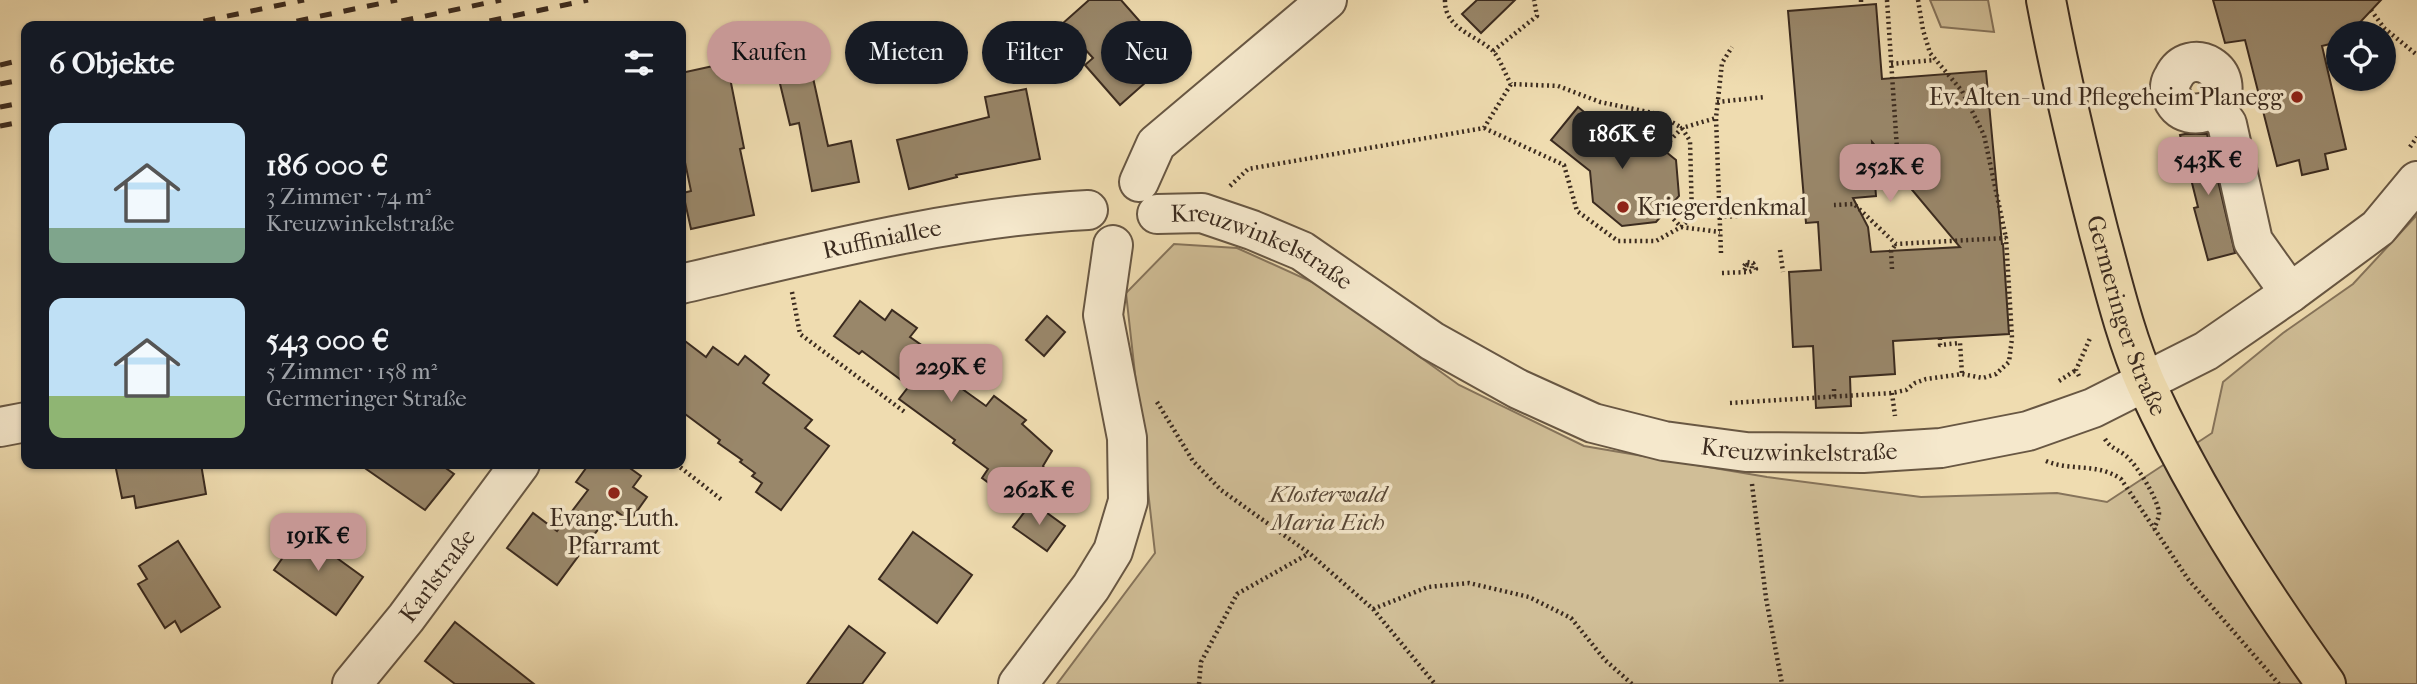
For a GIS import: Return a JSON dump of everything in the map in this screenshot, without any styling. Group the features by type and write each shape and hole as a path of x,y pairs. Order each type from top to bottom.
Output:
{"main road":[{"name":"Germeringer Straße","path":"2046,0 2064,95 2092,204 2120,312 2145,382 2179,451 2269,605 2326,684"}],"street":[{"path":"1148,198 1126,178 1112,180 1100,186 1092,197 1088,210 1095,232 1113,245 1123,247 1143,240 1150,233 1148,198 1156,144 1327,0"},
{"path":"2216,108 2227,124 2253,241 2290,293"},
{"name":"Kreuzwinkelstraße","path":"1148,198 1252,230 1302,251 1432,341 1518,389 1593,423 1664,441 1751,452 1863,453 1941,449 2028,430 2093,408 2206,351 2290,293 2378,228 2417,181"},
{"name":"Ruffiniallee","path":"686,283 911,234 1033,213 1088,210"},
{"path":"1018,684 1091,587 1113,551 1128,500 1127,438 1103,315 1113,245"},
{"path":"0,427 21,423"},
{"name":"Karlstraße","path":"352,684 406,618 516,469"}],"path":[{"path":"1446,0 1445,8 1460,31 1493,51 1511,84"},
{"path":"1493,51 1537,16 1534,0"},
{"path":"1887,0 1898,164"},
{"path":"1730,403 1892,393 1906,390 1926,379 1962,374 1983,378 1996,374 2009,362 2012,338 2006,239 1984,135 1962,91 1935,60 1923,30 1918,0"},
{"path":"2371,10 2384,28 2417,55"},
{"path":"1721,253 1716,118 1722,63 1732,47"},
{"path":"1891,64 1935,60"},
{"path":"1202,213 1248,169 1484,128 1564,165 1577,211 1618,242 1656,241 1681,227 1692,217 1690,141 1682,128 1657,114 1600,102 1558,86 1511,84"},
{"path":"1484,128 1511,84"},
{"path":"1717,102 1765,97"},
{"path":"1662,149 1682,128 1716,118"},
{"path":"1980,164 1990,163"},
{"path":"1834,205 1854,204 1896,244 2006,239"},
{"path":"1666,211 1681,227 1720,232"},
{"path":"1719,217 1797,212"},
{"path":"1892,269 1891,251 1896,244"},
{"path":"1780,250 1783,272"},
{"path":"786,260 800,334 906,413"},
{"path":"1722,273 1737,272 1745,272 1749,272 1752,269 1748,265 1745,266 1744,271 1745,274 1751,273 1754,272 1755,265 1751,261 1747,262 1743,271 1737,272"},
{"path":"1940,338 1940,345 1960,343 1962,374"},
{"path":"1834,390 1834,398"},
{"path":"1152,393 1193,461 1222,491 1309,553 1374,609 1435,684"},
{"path":"1892,393 1895,417"},
{"path":"2093,408 2110,447 2126,456 2140,473 2156,504 2159,515 2154,529"},
{"path":"2028,430 2040,458 2061,467 2093,467 2109,471 2122,479 2189,579 2279,684"},
{"path":"1751,452 1766,598 1782,684"},
{"path":"682,469 722,500"},
{"path":"1199,684 1201,662 1237,594 1309,553"},
{"path":"1374,609 1428,587 1455,584 1469,583 1529,597 1571,618 1605,660 1632,684"}],"green space":[{"path":"1930,0 1988,0 1994,32 1941,27"},
{"name":"Klosterwald Maria Eich","path":"2417,215 2417,684 1057,684 1155,553 1126,293 1174,244 1237,248 1321,286 1459,385 1584,446 1767,477 1921,497 2057,493 2107,502 2212,433 2223,382 2283,333 2353,284"}],"building":[{"path":"1089,0 1121,0 1139,21 1101,21 1101,83 1087,67 1087,63 1093,58 1087,51 1087,21 1065,21"},
{"path":"1477,0 1515,0 1481,33 1462,14"},
{"name":"Ev. Alten- und Pflegeheim Planegg","path":"2213,0 2381,0 2361,21 2326,21 2326,45 2322,46 2326,63 2326,91 2332,91 2346,149 2325,154 2328,169 2302,175 2299,160 2277,166 2245,40 2225,43"},
{"path":"1876,4 1882,79 1986,71 2009,334 1893,341 1895,374 1850,377 1851,406 1816,408 1813,346 1793,347 1789,272 1821,270 1818,222 1806,223 1788,11","holes":["1872,142 1960,247 1871,252 1868,227 1853,198 1876,196"]},
{"path":"707,67 707,84 731,84 744,148 740,149 754,215 691,229 686,206 686,192 691,191 686,167 686,72"},
{"path":"780,84 814,84 828,146 851,141 859,182 812,191 799,123 790,125"},
{"path":"1102,84 1144,84 1120,105"},
{"path":"1026,89 1040,159 956,175 957,177 909,189 897,140 989,117 985,97"},
{"path":"1578,107 1618,140 1650,139 1676,160 1679,196 1656,222 1622,226 1593,202 1590,171 1551,140"},
{"path":"2207,134 2235,253 2208,260 2194,208 2198,207 2180,135"},
{"path":"860,301 885,320 892,310 917,328 910,337 933,353 926,363 986,406 994,396 1026,420 1022,424 1052,451 1043,466 1046,471 1020,506 982,478 988,469 953,443 955,440 899,399 909,386 862,351 859,354 834,336"},
{"path":"1047,316 1065,332 1044,356 1026,340"},
{"path":"686,342 706,357 713,347 738,365 745,356 769,375 763,383 812,420 805,428 829,446 781,510 756,492 762,483 752,476 755,473 740,462 742,460 718,443 720,440 686,415"},
{"path":"116,469 202,469 206,494 136,508 134,496 122,498"},
{"path":"366,469 447,469 454,474 425,510"},
{"path":"585,469 631,469 641,476 633,487 647,497 630,521 617,512 612,519 608,516 557,585 507,548 533,513 557,531 588,490 576,482"},
{"path":"1032,502 1065,526 1047,551 1013,527"},
{"path":"301,532 363,577 336,615 274,570"},
{"path":"913,532 972,575 937,623 879,579"},
{"path":"178,541 220,607 181,632 175,621 165,628 138,584 147,579 139,566"},
{"path":"455,622 534,684 455,684 425,661"},
{"path":"849,626 885,653 862,684 807,684"}],"railway":[{"path":"204,21 304,0"},
{"path":"297,21 397,0"},
{"path":"402,21 501,0"},
{"path":"489,21 588,0"},
{"path":"0,65 21,60"},
{"path":"0,84 21,80"},
{"path":"0,107 21,103"},
{"path":"0,126 21,122"}],"place":[{"name":"Ev. Alten- und Pflegeheim Planegg","path":"2297,97"},
{"name":"Kriegerdenkmal","path":"1623,207"},
{"name":"Evang.-Luth. Pfarramt","path":"614,493"}]}
